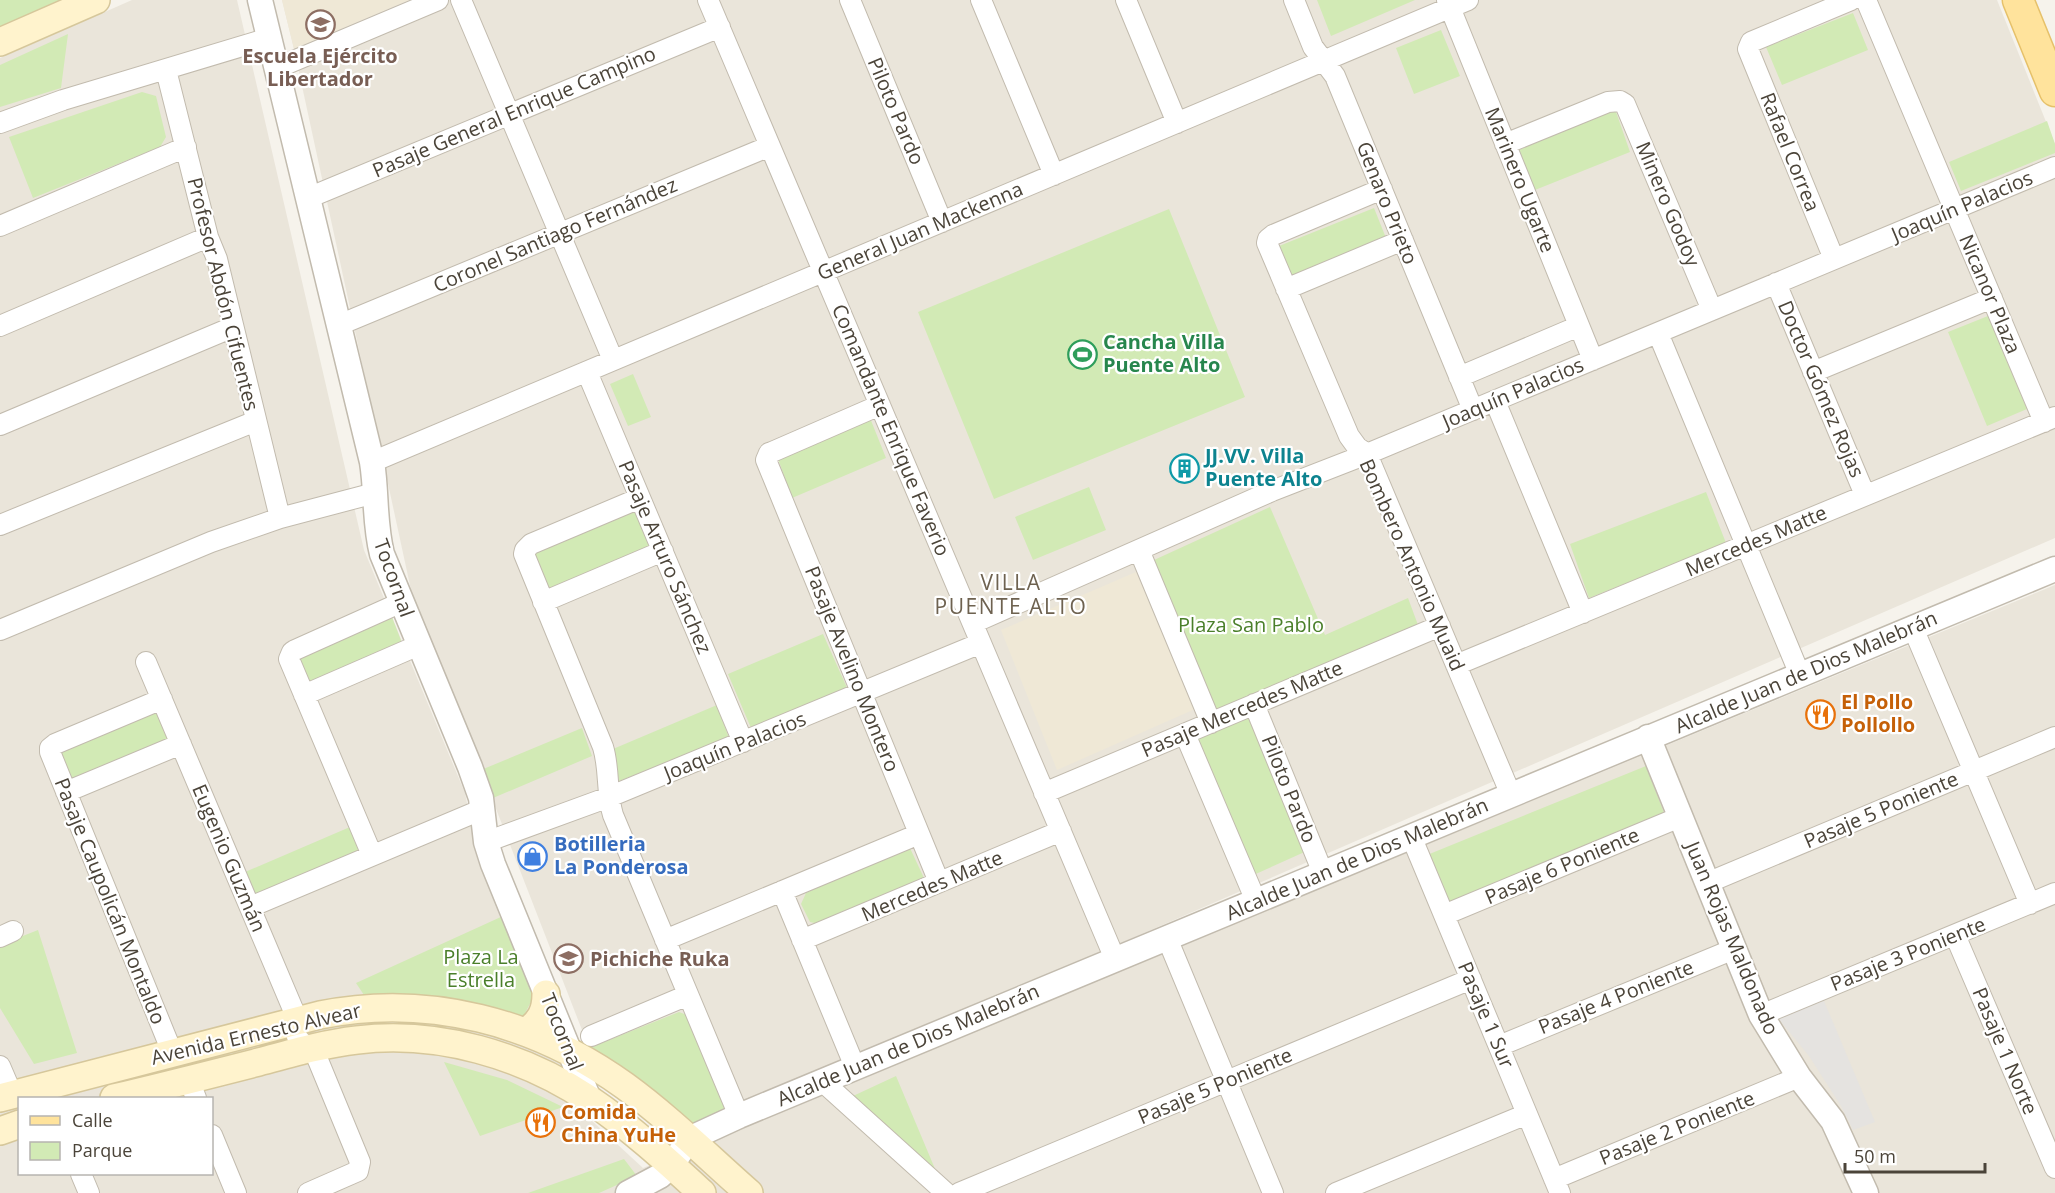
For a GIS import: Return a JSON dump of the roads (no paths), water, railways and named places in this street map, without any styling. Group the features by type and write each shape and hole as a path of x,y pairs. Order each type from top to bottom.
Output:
{"main road":[{"path":"0,42 96,0"},
{"path":"2018,0 2055,91"},
{"path":"526,1032 540,1019 544,1011 546,994"},
{"name":"Avenida Ernesto Alvear","path":"6,1096 47,1092 172,1052 344,1010 398,1007 459,1013 580,1044 626,1087 749,1193"},
{"name":"Avenida Ernesto Alvear","path":"123,1097 192,1089 313,1048 350,1041 382,1038 460,1045 513,1061 589,1099 672,1165 702,1193"},
{"path":"0,1131 18,1125"}],"street":[{"name":"Tocornal","path":"260,0 372,462 379,541 470,767 483,808 486,842 493,864 546,994 580,1044 589,1099"},
{"path":"277,68 438,0"},
{"path":"461,0 613,360"},
{"name":"Comandante Enrique Faverio","path":"708,0 1115,959"},
{"name":"Piloto Pardo","path":"850,0 942,222"},
{"path":"981,0 1054,175"},
{"path":"1126,0 1177,123"},
{"name":"Genaro Prieto","path":"1294,0 1313,47 1335,76 1473,410"},
{"name":"Rafael Correa","path":"1834,259 1750,53 1749,45 1755,40 1851,0"},
{"name":"Nicanor Plaza","path":"1866,0 1992,298 2049,419"},
{"name":"General Juan Mackenna","path":"372,462 1324,61 1455,2"},
{"name":"Marinero Ugarte","path":"1455,2 1505,144 1593,360"},
{"name":"Pasaje General Enrique Campino","path":"308,198 720,27"},
{"path":"0,123 63,100 269,38"},
{"name":"Profesor Abdón Cifuentes","path":"166,70 208,237 217,259 280,518"},
{"name":"Minero Godoy","path":"1505,144 1608,102 1620,101 1628,109 1712,310"},
{"name":"Coronel Santiago Fernández","path":"339,325 770,146"},
{"path":"0,226 186,147"},
{"name":"Joaquín Palacios","path":"973,623 1272,491 1367,454 2055,167"},
{"name":"Bombero Antonio Muaid","path":"1382,189 1273,235 1268,239 1268,247 1349,436 1357,447 1367,454 1511,795"},
{"path":"0,326 208,237"},
{"path":"1286,289 1403,240"},
{"name":"Doctor Gómez Rojas","path":"1776,283 1865,495"},
{"path":"1813,372 1992,298"},
{"path":"1459,377 1579,326"},
{"path":"0,425 233,327"},
{"path":"1658,333 1800,675"},
{"name":"Pasaje Arturo Sánchez","path":"587,372 743,742"},
{"path":"1495,401 1583,613"},
{"name":"Pasaje Avelino Montero","path":"880,405 772,452 767,456 767,463 939,882"},
{"name":"Mercedes Matte","path":"1456,665 2049,419"},
{"path":"0,525 256,421"},
{"path":"0,630 211,542 280,518 375,493"},
{"path":"640,498 531,544 525,550 525,558 603,747 608,766 609,797 613,816 739,1116"},
{"path":"1139,550 1211,723"},
{"path":"543,602 663,551"},
{"name":"Alcalde Juan de Dios Malebrán","path":"689,1139 855,1067 2055,568"},
{"path":"372,855 290,663 290,656 295,650 402,602"},
{"name":"Pasaje Mercedes Matte","path":"1044,792 1440,626"},
{"path":"1913,628 2030,904"},
{"name":"Joaquín Palacios","path":"486,842 609,797 981,643"},
{"path":"304,695 419,645"},
{"name":"Eugenio Guzmán","path":"146,662 298,1021 297,1036 300,1042 313,1048"},
{"name":"Pasaje Caupolicán Montaldo","path":"162,699 50,748 172,1052"},
{"name":"Piloto Pardo","path":"1254,704 1323,873"},
{"path":"1185,734 1256,901"},
{"name":"Pasaje 5 Poniente","path":"1707,883 2055,737"},
{"name":"Juan Rojas Maldonado","path":"1648,738 1761,1015 1799,1077 1833,1121 1866,1193"},
{"path":"66,792 181,744"},
{"path":"250,907 483,808"},
{"name":"Pasaje 6 Poniente","path":"1444,915 1680,817"},
{"name":"Mercedes Matte","path":"802,940 1061,831"},
{"path":"665,940 919,834"},
{"name":"Pasaje 1 Sur","path":"1411,836 1557,1186"},
{"path":"782,891 855,1067"},
{"name":"Pasaje 3 Poniente","path":"1761,1015 2055,893"},
{"name":"Pasaje 1 Norte","path":"1955,935 2055,1168"},
{"path":"1167,938 1273,1193"},
{"name":"Pasaje 4 Poniente","path":"1499,1046 1734,949"},
{"name":"Pasaje 5 Poniente","path":"959,1193 1471,979"},
{"path":"580,1044 688,995"},
{"path":"308,1193 355,1173 360,1168 360,1162 313,1048"},
{"path":"0,1066 6,1096"},
{"name":"Pasaje 2 Poniente","path":"1557,1186 1799,1077"},
{"path":"822,1081 933,1189"},
{"path":"1336,1193 1527,1114"},
{"path":"213,1137 236,1193"},
{"path":"628,1193 652,1181 672,1165 689,1139"},
{"path":"82,1175 90,1193"}],"place":[{"name":"Escuela Ejército Libertador","path":"320,25"},
{"name":"Cancha Villa Puente Alto","path":"1082,354"},
{"name":"JJ.VV. Villa Puente Alto","path":"1184,468"},
{"name":"El Pollo Pollollo","path":"1820,714"},
{"name":"Botilleria La Ponderosa","path":"533,856"},
{"name":"Pichiche Ruka","path":"569,959"},
{"name":"Comida China YuHe","path":"540,1123"}],"district":[{"name":"VILLA PUENTE ALTO","path":"1011,595"}],"park label":[{"name":"Plaza San Pablo","path":"1251,625"},
{"name":"Plaza La Estrella","path":"481,968"}]}
